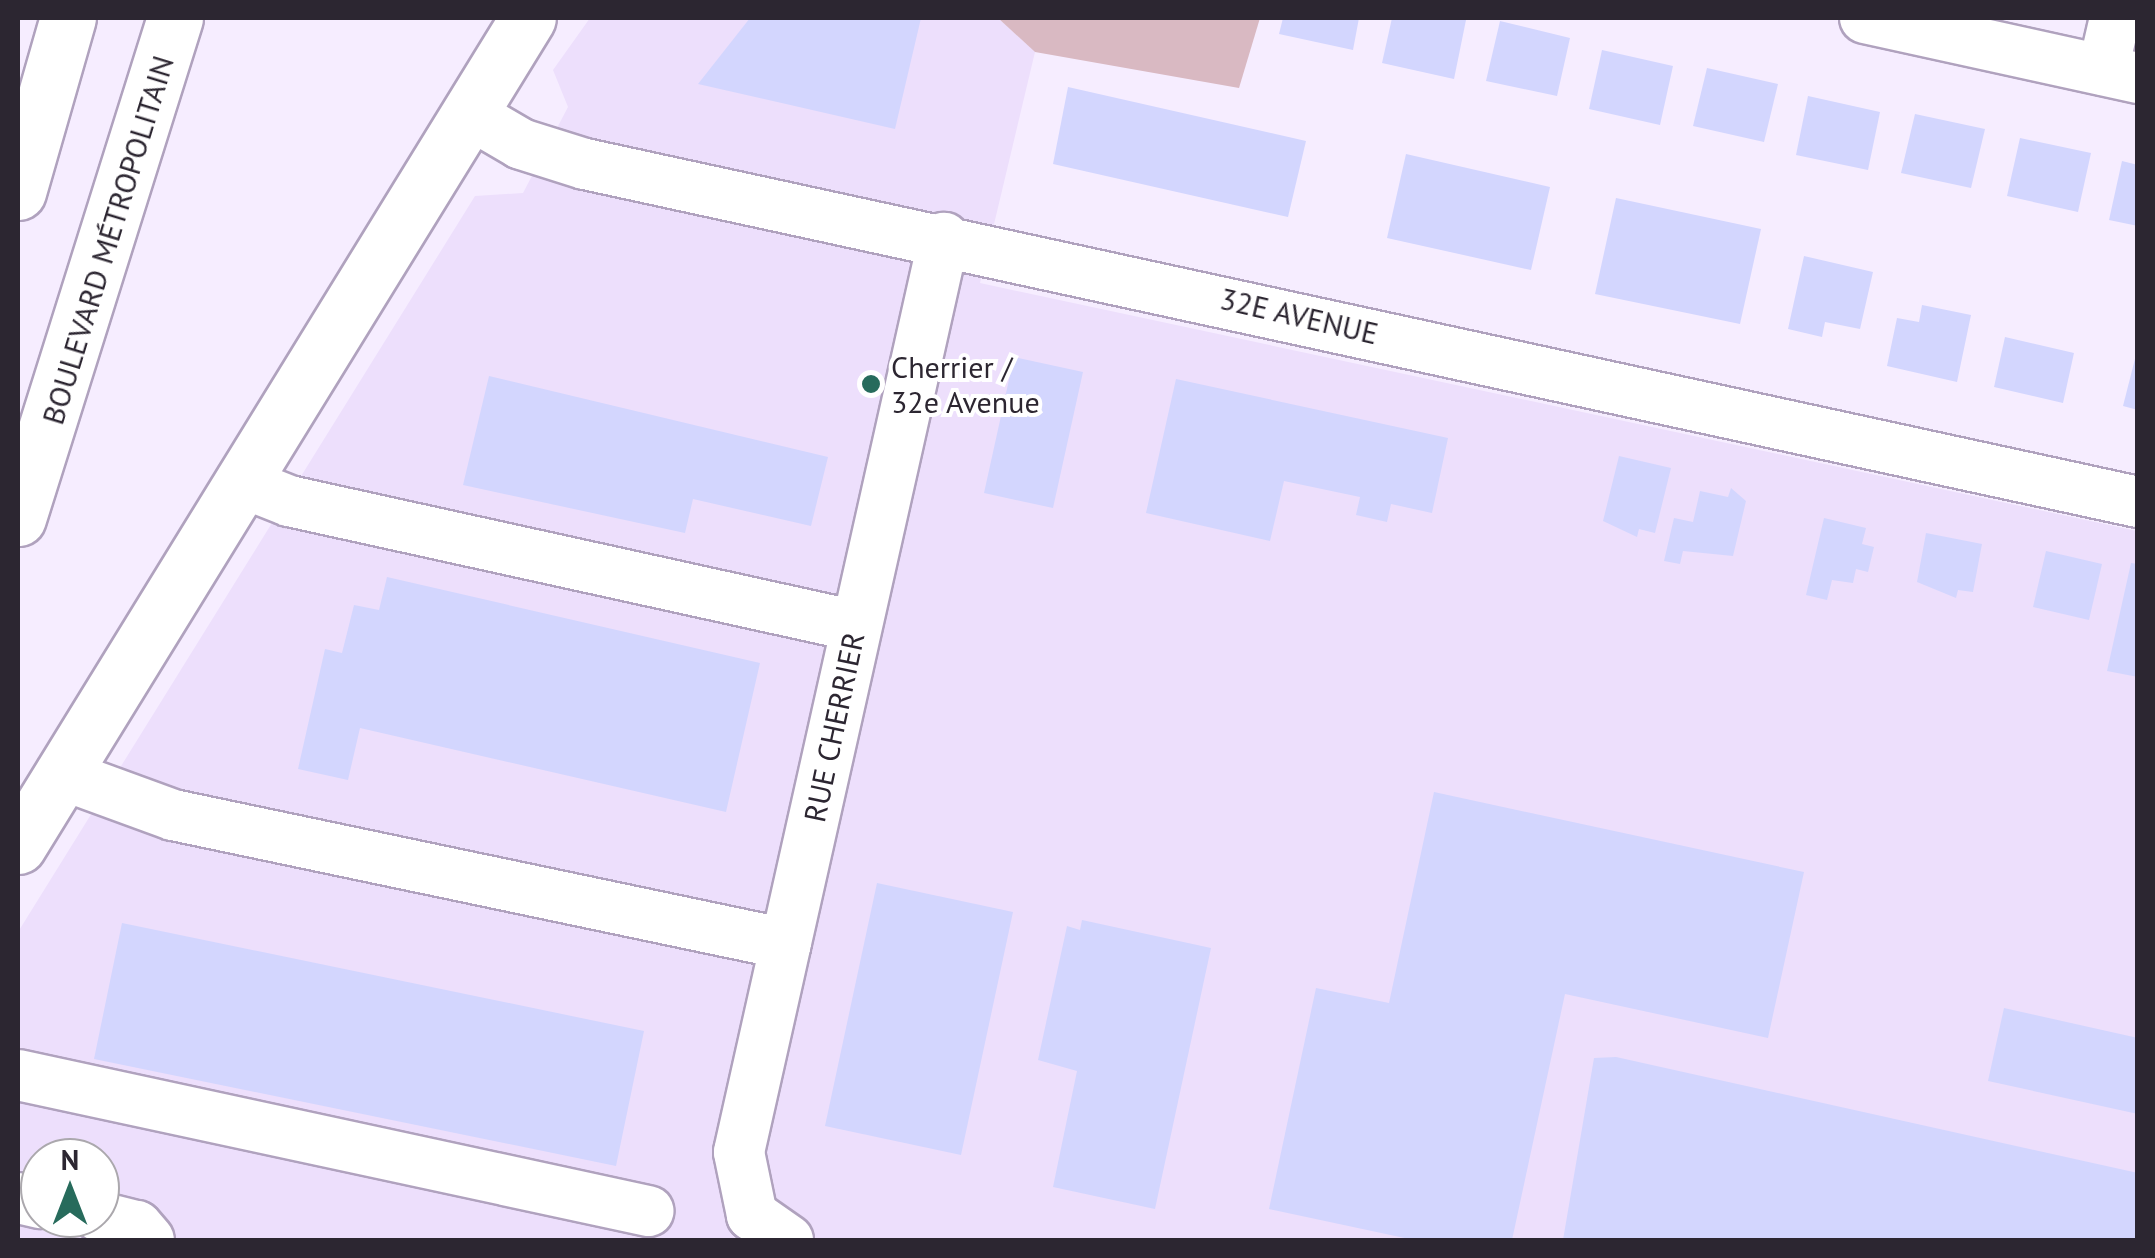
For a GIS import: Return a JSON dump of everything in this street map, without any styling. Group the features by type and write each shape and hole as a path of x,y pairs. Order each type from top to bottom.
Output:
{"main road":[{"path":"18,192 68,18"},
{"name":"BOULEVARD MÉTROPOLITAIN","path":"18,518 175,18"},
{"path":"18,846 528,18"}],"street":[{"path":"1865,18 2120,74 2115,18"},
{"name":"32E AVENUE","path":"468,114 562,158 944,238 2138,502"},
{"name":"RUE CHERRIER","path":"777,1234 739,1152 944,238"},
{"path":"241,482 289,501 856,626"},
{"path":"62,774 173,815 786,944"},
{"path":"18,1075 648,1211"},
{"path":"120,1222 137,1226 148,1240"}],"shaded area":[{"path":"590,18 998,18 1035,52 980,283 2137,531 2137,1240 18,1240 18,932 475,196 523,193 568,107 553,70"},
{"path":"998,18 1260,18 1239,88 1035,52"}],"building":[{"path":"750,18 921,18 895,129 698,84"},
{"path":"1283,18 1359,18 1353,50 1279,34"},
{"path":"1392,18 1466,20 1454,79 1382,63"},
{"path":"1500,21 1570,38 1557,96 1486,81"},
{"path":"1602,50 1673,66 1660,125 1589,109"},
{"path":"1707,68 1778,84 1764,142 1693,126"},
{"path":"1068,87 1306,141 1288,217 1053,164"},
{"path":"1808,96 1880,112 1868,170 1796,155"},
{"path":"1915,114 1985,129 1971,188 1901,173"},
{"path":"2020,138 2091,153 2078,212 2007,196"},
{"path":"1406,154 1550,187 1531,270 1387,238"},
{"path":"2122,161 2138,165 2138,226 2109,220"},
{"path":"1616,198 1761,229 1740,324 1595,294"},
{"path":"1804,256 1873,272 1860,329 1825,322 1822,337 1788,329"},
{"path":"1922,305 1971,315 1957,382 1887,366 1897,318 1919,322"},
{"path":"2005,337 2074,353 2063,403 1994,387"},
{"path":"2138,347 2138,410 2123,406"},
{"path":"1014,357 1083,372 1053,508 984,493"},
{"path":"489,376 828,457 811,526 693,499 685,533 463,485"},
{"path":"1176,379 1448,438 1432,513 1391,504 1387,522 1356,515 1360,497 1284,481 1270,541 1146,513"},
{"path":"1619,456 1671,468 1655,533 1639,529 1637,537 1603,521"},
{"path":"1731,488 1746,501 1733,556 1683,551 1680,564 1664,561 1674,518 1693,522 1700,491 1728,497"},
{"path":"1824,518 1866,528 1862,544 1874,547 1868,572 1856,569 1853,583 1832,580 1827,600 1806,595"},
{"path":"1926,533 1982,544 1973,592 1958,590 1956,598 1917,582"},
{"path":"2046,551 2102,564 2089,620 2033,607"},
{"path":"2131,563 2138,564 2138,677 2107,671"},
{"path":"387,577 760,663 726,812 360,728 348,780 298,769 325,649 342,653 354,605 379,610"},
{"path":"1434,792 1804,872 1768,1038 1565,994 1512,1240 1414,1240 1269,1209 1316,988 1389,1003"},
{"path":"877,883 1013,912 961,1155 825,1126"},
{"path":"1082,920 1211,948 1155,1209 1053,1187 1077,1071 1038,1060 1067,926 1080,930"},
{"path":"122,923 644,1031 616,1166 94,1059"},
{"path":"2004,1008 2138,1038 2138,1114 1988,1081"},
{"path":"1616,1057 2138,1173 2138,1240 1563,1240 1594,1058"}],"place":[{"name":"Cherrier / 32e Avenue","path":"871,384"}]}
